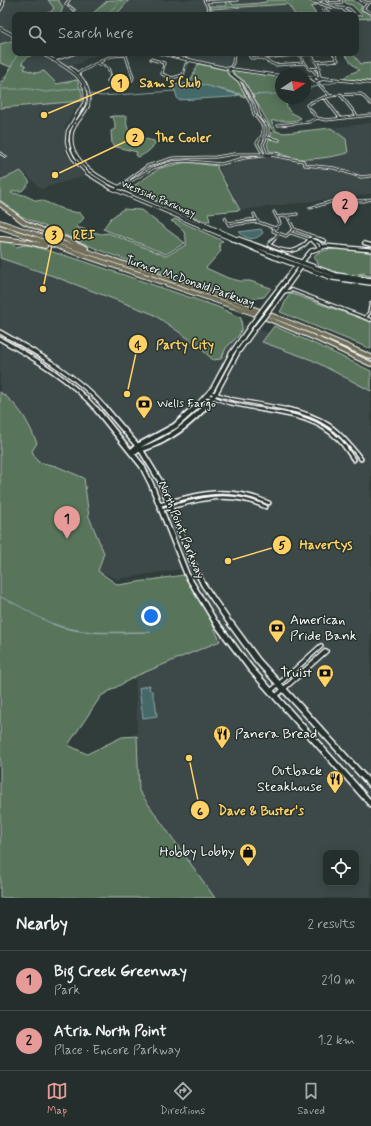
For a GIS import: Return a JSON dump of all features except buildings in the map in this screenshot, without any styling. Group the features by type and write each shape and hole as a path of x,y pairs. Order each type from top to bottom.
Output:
{"highway":[{"path":"0,204 24,222 116,261"},
{"name":"Turner McDonald Parkway","path":"0,222 271,314 327,336 371,357"},
{"name":"Turner McDonald Parkway","path":"0,227 111,266 259,315 308,335 371,364"},
{"path":"0,238 34,243 89,261 111,266"}],"main road":[{"path":"0,10 3,5 3,0"},
{"path":"0,28 12,36"},
{"path":"0,31 12,37"},
{"name":"Westside Parkway","path":"48,56 54,59 60,58 78,73 87,85 89,99 84,112 72,132 71,140 79,159 87,169 102,180 262,253 301,265 310,270 337,279 370,284"},
{"name":"Westside Parkway","path":"50,56 75,74 83,84 85,92 82,108 68,132 67,140 70,150 77,163 86,172 99,181 301,265 336,275 371,280"},
{"path":"125,186 126,191"},
{"path":"140,448 165,439 181,428 212,398 239,352 256,327 297,274 301,265 262,253"},
{"path":"288,262 293,270"},
{"path":"132,452 175,426 191,413 210,392 231,354 251,325 297,265"},
{"path":"297,274 310,270"}],"street":[{"path":"69,0 66,4 74,10"},
{"path":"210,12 204,1 237,0"},
{"path":"310,0 333,8 343,9"},
{"path":"314,2 322,0"},
{"path":"326,0 330,3 342,2 340,0"},
{"path":"361,0 368,3"},
{"path":"371,2 368,3 363,9 371,13"},
{"path":"324,12 323,11 333,8"},
{"path":"60,58 66,56"},
{"path":"78,73 111,56"},
{"path":"126,56 133,77 132,80"},
{"path":"175,56 223,68 275,75"},
{"path":"234,56 229,73 239,81 251,103 254,114 263,126 264,132 258,143 263,154"},
{"path":"250,56 251,58 280,56"},
{"path":"299,56 308,68 312,69 317,74 315,79"},
{"path":"312,56 321,67 318,69 321,80 327,92 331,95"},
{"path":"317,62 338,60 335,56"},
{"path":"261,58 275,65 304,63"},
{"path":"151,59 164,63 162,74 164,76"},
{"path":"160,77 182,75 186,64 190,60"},
{"path":"98,63 108,68 111,77 108,81"},
{"path":"223,68 232,65 242,71"},
{"path":"230,69 231,72 245,85 256,104 259,115 267,125 268,132 263,144 266,154"},
{"path":"312,69 318,69"},
{"path":"235,76 235,73 242,71"},
{"path":"311,79 371,83"},
{"path":"340,94 357,116"},
{"path":"371,104 362,94 340,94 324,97 307,105 317,118 325,120 371,115"},
{"path":"324,97 340,118"},
{"path":"278,125 311,121 317,118"},
{"path":"262,136 279,140"},
{"path":"0,153 6,157"},
{"path":"118,188 148,168 165,160 180,157 210,157 231,154 266,154 303,160 306,165 334,168 361,177 371,176"},
{"path":"118,188 125,186 148,168 176,162 221,164 263,154"},
{"path":"310,208 337,200 364,201 371,199"},
{"path":"274,212 280,223 273,232 286,236 294,229"},
{"path":"254,214 257,220"},
{"path":"277,217 297,214"},
{"path":"287,216 294,229 325,241"},
{"path":"225,218 230,225 257,220 275,228"},
{"path":"290,233 318,242 322,246"},
{"path":"278,234 269,245 287,251 300,250 313,236"},
{"path":"313,241 319,248"},
{"path":"364,243 371,245"},
{"path":"301,265 311,251 322,246 337,246 371,250"},
{"path":"289,284 292,290"},
{"path":"283,292 292,290 371,320"},
{"path":"365,318 369,312 371,304"},
{"name":"North Point Parkway","path":"0,332 38,352 72,376 101,403 140,448 156,472 191,559 211,597 241,640 371,785"},
{"name":"North Point Parkway","path":"0,339 32,357 65,380 94,407 132,452 147,475 181,562 202,602 236,652 371,804"},
{"path":"210,392 244,402 295,410 316,416 341,432 351,442 361,459"},
{"path":"207,395 235,406 294,415 313,421 335,436 344,445 354,460"},
{"path":"159,505 203,493 230,491 251,494 270,503"},
{"path":"160,510 198,500 223,496 249,499 266,507"},
{"path":"271,691 321,646"},
{"path":"276,697 326,651"}],"shaded area":[{"path":"0,0 108,0 94,12 12,12 12,41 0,44"},
{"path":"129,0 304,0 314,12 119,12"},
{"path":"371,17 371,80 351,56 359,56 359,18"},
{"path":"94,56 82,61 82,63 65,67 77,80 57,84 44,71 37,73 24,69 22,63 27,57"},
{"path":"166,56 232,56 227,70"},
{"path":"80,100 65,127 65,152 84,176 41,189 22,170 0,179 0,107"},
{"path":"371,123 371,194 241,210 219,168 269,151 279,152 293,158 307,159 337,156 348,153 346,139 331,128"},
{"path":"0,247 267,332 358,370 371,378 371,898 215,898 139,791 135,669 218,635 197,593 188,568 117,579 98,571 104,552 89,517 84,478 56,466 38,462 0,396"}],"green space":[{"path":"48,0 58,0 63,7 61,12 51,12 54,8"},
{"path":"108,0 129,0 119,12 94,12"},
{"path":"267,0 309,0 319,4 311,7 315,12 293,12 288,4 212,9 208,6 227,6 224,1 230,1 233,5 266,2"},
{"path":"353,0 362,6 360,10 371,14 371,18 359,19 359,16 362,15 352,5 347,4 344,1"},
{"path":"12,41 12,56 29,56 22,63 26,66 24,69 36,73 44,71 57,84 77,80 82,93 82,101 0,108 0,84 5,80 11,67 0,63 0,44"},
{"path":"346,56 354,56 361,64 371,63 371,81 344,79 347,75 359,70"},
{"path":"198,64 227,70 275,75 275,104 286,104 288,110 291,113 301,118 291,121 271,121 276,130 275,131 284,133 331,128 346,139 348,153 307,159 293,158 269,151 267,144 273,131 253,96 242,97 240,94 190,82"},
{"path":"127,116 128,129 134,135 154,141 155,143 152,148 138,157 136,155 137,152 113,146 111,131 115,129 115,123 110,117"},
{"path":"186,162 218,166 217,168 240,210 208,213 210,221 204,221 129,189 160,168"},
{"path":"21,171 30,182 22,191 13,191 11,193 24,195 37,201 41,200 67,211 80,213 84,218 76,227 101,234 108,233 166,256 186,245 183,230 171,221 175,219 223,241 219,244 221,251 206,268 228,278 240,281 250,281 271,288 264,297 256,298 251,303 104,252 21,216 0,200 0,180"},
{"path":"123,209 141,210 185,243 166,254 103,229 110,219"},
{"path":"0,241 10,243 16,247 29,245 80,260 218,307 241,318 242,328 239,335 226,348 221,359 213,360 195,343 153,314 53,276 0,258"},
{"path":"340,249 371,252 371,272 358,274 371,275 371,277 345,275 319,267 317,261 313,257 322,251"},
{"path":"290,293 371,322 371,349 280,312"},
{"path":"274,326 371,371 371,391 312,360 262,342"},
{"path":"0,392 18,408 30,427 37,443 32,451 38,462 56,466 84,478 89,517 104,553 98,571 118,585 190,574 220,641 136,676 101,696 68,745 87,754 122,737 137,736 139,791 215,898 0,898"}],"water":[{"path":"191,83 205,85 239,95 232,97 178,100 173,85"},
{"path":"261,229 263,233 254,238 245,237 239,232"},
{"path":"150,685 149,689 153,692 157,716 143,718 139,688"}],"waterway":[{"path":"109,12 122,0"},
{"path":"0,82 6,76 16,56"},
{"path":"311,88 337,82"},
{"path":"0,89 29,89 46,92 80,88 91,94 101,96 175,91"},
{"path":"239,95 275,94"},
{"path":"0,597 56,625"},
{"path":"56,625 89,632 150,632"}],"place":[{"name":"Sam's Club","path":"44,115"},
{"name":"The Cooler","path":"55,175"},
{"name":"Atria North Point","path":"345,224"},
{"name":"REI","path":"43,289"},
{"name":"Party City","path":"127,394"},
{"name":"Wells Fargo","path":"144,419"},
{"name":"Big Creek Greenway","path":"67,539"},
{"name":"Havertys","path":"228,561"},
{"name":"American Pride Bank","path":"277,643"},
{"name":"Truist","path":"325,688"},
{"name":"Panera Bread","path":"222,749"},
{"name":"Dave & Buster's","path":"189,758"},
{"name":"Outback Steakhouse","path":"335,794"},
{"name":"Hobby Lobby","path":"248,867"}]}
